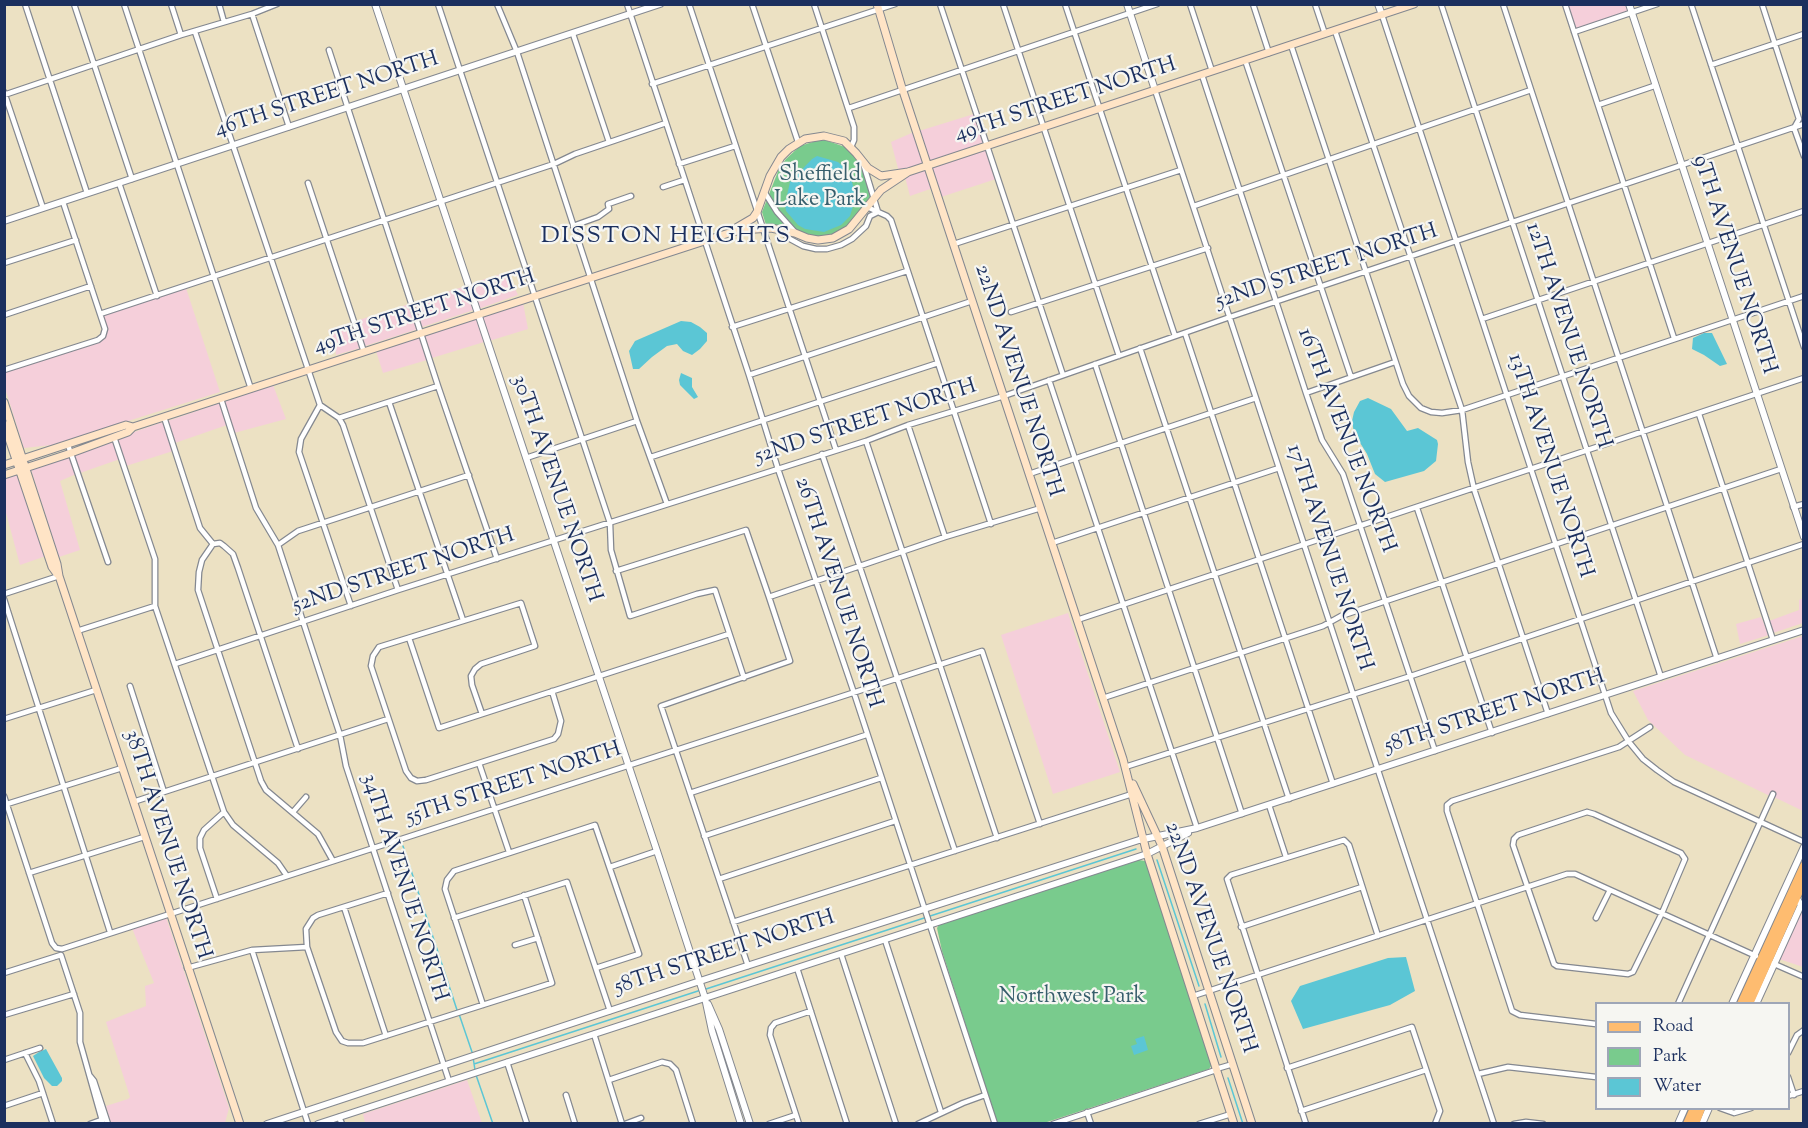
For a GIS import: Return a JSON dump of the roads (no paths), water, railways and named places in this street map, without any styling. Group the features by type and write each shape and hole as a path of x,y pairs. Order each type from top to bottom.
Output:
{"main road":[{"name":"49TH STREET NORTH","path":"729,233 753,218 775,166 789,149 798,142 814,136 834,137 851,147 868,168 881,176 908,172 1414,4"},
{"name":"22ND AVENUE NORTH","path":"878,7 902,88 1125,767 1147,854 1234,1124"},
{"path":"795,232 818,240 833,238 849,230 881,190 908,172"},
{"name":"49TH STREET NORTH","path":"4,475 128,432 133,427 704,240 729,233 763,228 795,232"},
{"name":"38TH AVENUE NORTH","path":"4,402 22,469 57,564 169,914 240,1124"},
{"name":"38TH AVENUE NORTH","path":"4,424 20,460"},
{"name":"49TH STREET NORTH","path":"4,465 126,425 133,427"},
{"path":"104,432 114,437"},
{"name":"22ND AVENUE NORTH","path":"1125,767 1162,846 1252,1124"},
{"path":"1750,1002 1803,866"},
{"path":"1742,1002 1803,880"},
{"path":"1687,1124 1693,1110"}],"street":[{"path":"25,4 87,193"},
{"path":"74,4 132,178"},
{"path":"124,4 251,389"},
{"path":"171,4 181,35"},
{"path":"219,4 224,22"},
{"path":"43,208 5,94 277,4"},
{"name":"30TH AVENUE NORTH","path":"375,4 704,996"},
{"path":"438,4 610,523 611,550 630,616 715,590 744,678"},
{"path":"497,4 517,52 637,420 667,504"},
{"name":"26TH AVENUE NORTH","path":"627,4 995,1124"},
{"name":"46TH STREET NORTH","path":"4,221 660,4"},
{"path":"689,4 836,450"},
{"path":"752,4 798,142"},
{"path":"814,4 849,108 855,134 851,147"},
{"path":"652,84 822,28 878,7 895,4"},
{"path":"940,4 1063,375"},
{"path":"1003,4 1119,356"},
{"path":"1065,4 1175,336"},
{"name":"17TH AVENUE NORTH","path":"1127,4 1494,1124"},
{"path":"849,108 902,88 1157,4"},
{"path":"1190,4 1212,71"},
{"path":"1253,4 1269,52"},
{"path":"1316,4 1325,34"},
{"name":"13TH AVENUE NORTH","path":"1378,4 1611,713 1629,742 1644,759 1674,782 1803,844"},
{"name":"12TH AVENUE NORTH","path":"1441,4 1661,677"},
{"path":"1503,4 1717,659"},
{"path":"1565,4 1674,338"},
{"name":"9TH AVENUE NORTH","path":"1629,4 1803,537"},
{"path":"1574,32 1658,4"},
{"path":"1691,4 1803,347"},
{"path":"1762,4 1799,119 1794,128 1803,156"},
{"path":"252,14 289,127"},
{"path":"1335,31 1462,410 1474,489 1548,714"},
{"path":"195,32 320,405 339,418 398,590"},
{"path":"573,34 609,142"},
{"path":"1711,65 1803,34"},
{"path":"1291,45 1395,362 1409,396 1421,408 1442,413 1462,410 1803,296"},
{"path":"329,50 438,386 497,559"},
{"path":"1245,60 1351,377"},
{"name":"16TH AVENUE NORTH","path":"1202,75 1322,440 1343,474 1435,751"},
{"path":"1598,105 1654,86"},
{"path":"1194,206 1531,90"},
{"path":"100,314 554,164 666,123"},
{"name":"52ND STREET NORTH","path":"175,664 398,590 1004,396 1230,317 1513,224 1803,124"},
{"path":"679,164 735,146"},
{"path":"862,160 878,212"},
{"path":"954,244 1182,170"},
{"path":"663,187 684,180"},
{"path":"119,183 157,296"},
{"path":"308,183 364,352"},
{"path":"765,193 777,212 795,232"},
{"path":"573,226 598,217 609,209 608,204 631,196"},
{"path":"4,370 98,340 103,336 105,328 63,201"},
{"path":"867,207 889,218 991,524"},
{"path":"1482,319 1803,211"},
{"path":"780,230 803,246 827,249 852,239 866,226 870,216 878,212"},
{"path":"4,263 76,240"},
{"path":"1011,312 1208,248"},
{"path":"732,327 907,271"},
{"path":"4,315 91,286"},
{"path":"749,375 972,301"},
{"path":"1185,333 1333,784"},
{"path":"1140,348 1289,799"},
{"path":"1306,393 1395,362"},
{"path":"651,457 938,363"},
{"path":"1095,364 1242,814"},
{"path":"1077,620 1803,378"},
{"path":"1049,380 1197,828"},
{"path":"339,418 438,386"},
{"path":"1029,474 1256,398"},
{"name":"34TH AVENUE NORTH","path":"221,399 256,508 278,545 340,735 346,765 449,1081"},
{"path":"389,402 463,620"},
{"path":"320,405 301,439 299,452 351,606"},
{"path":"1699,414 1773,640"},
{"path":"164,417 200,528 213,544"},
{"path":"526,458 637,420"},
{"path":"909,425 945,537"},
{"path":"114,437 155,560 155,606 224,812 233,825 278,863 287,876"},
{"path":"866,441 998,837"},
{"path":"68,445 108,562"},
{"path":"822,454 955,851"},
{"path":"1052,543 1279,468"},
{"path":"1103,698 1781,469"},
{"path":"278,545 298,531 469,475"},
{"path":"1793,507 1803,504"},
{"path":"769,597 902,551 1041,508"},
{"path":"1417,508 1492,733"},
{"path":"616,571 746,530 769,597 790,662 661,706 748,966"},
{"path":"298,749 232,554 220,543 213,544 202,560 198,590 261,781 266,790 318,834 333,861"},
{"path":"1125,767 1411,676 1803,544"},
{"path":"4,594 59,576"},
{"path":"4,599 110,932"},
{"path":"482,714 472,685 471,676 475,669 481,664 535,646 521,603 379,647 373,656 371,666 406,771 411,778 417,781 554,739 558,734 561,721 552,691"},
{"path":"77,631 155,606"},
{"name":"58TH STREET NORTH","path":"267,1124 1143,839 1197,828 1289,799 1803,630"},
{"path":"409,638 439,728 729,634"},
{"name":"55TH STREET NORTH","path":"29,873 52,944 62,949 982,651 1040,824"},
{"path":"130,686 164,792"},
{"path":"4,719 96,690"},
{"path":"133,802 388,719"},
{"path":"1595,1024 1515,1014 1512,1011 1447,811 1447,805 1452,801 1619,747 1650,727"},
{"path":"690,793 866,735"},
{"path":"479,763 509,852"},
{"path":"7,804 122,768"},
{"path":"704,836 881,778"},
{"path":"733,922 1132,794"},
{"path":"1679,1002 1773,794"},
{"path":"4,796 29,873 144,837"},
{"path":"293,812 306,797"},
{"path":"1269,805 1286,857"},
{"path":"217,898 200,848 200,838 204,830 224,812"},
{"path":"1587,812 1681,853 1685,859 1662,913 1633,972 1628,974 1557,966 1551,960 1513,845 1514,839 1518,835 1587,812"},
{"path":"718,879 895,821"},
{"path":"483,1005 445,889 447,879 454,871 595,825 639,954 596,968"},
{"name":"58TH STREET NORTH","path":"318,1124 340,1120 704,996 885,940 1147,854 1197,828"},
{"path":"1306,1124 1227,879 1231,875 1344,840 1348,845 1378,936"},
{"path":"1756,1002 1765,959 1803,844"},
{"path":"610,867 657,851"},
{"path":"1193,996 1567,874 1575,874 1803,977"},
{"path":"454,918 567,882 610,1011"},
{"path":"1241,927 1362,887"},
{"path":"1596,918 1610,890"},
{"path":"388,893 313,918 306,929 307,947 336,1032 342,1041 354,1044 386,1036 552,982 524,895"},
{"path":"344,907 386,1036"},
{"path":"515,945 538,938"},
{"path":"885,940 941,1112"},
{"path":"187,968 252,950 307,947"},
{"path":"252,950 308,1124"},
{"path":"841,954 896,1124"},
{"path":"4,973 61,955 80,1013 80,1042 105,1121 90,1124"},
{"path":"1733,1002 1765,959"},
{"path":"797,968 847,1124"},
{"path":"4,1015 74,994"},
{"path":"704,996 712,1031 741,1124"},
{"path":"704,996 719,1029 750,1124"},
{"path":"799,1124 770,1035 775,1023 811,1011"},
{"path":"1287,1068 1412,1027 1440,1111 1436,1122"},
{"path":"1790,1049 1797,1035 1803,1030"},
{"path":"594,1034 624,1124 641,1118"},
{"path":"4,1059 40,1048"},
{"path":"25,1053 43,1093 53,1124"},
{"path":"507,1062 527,1124"},
{"path":"609,1080 662,1062 670,1064 676,1070 693,1124"},
{"path":"1053,1124 1233,1064"},
{"path":"1478,1074 1508,1067 1595,1077"},
{"path":"1301,1111 1426,1070"},
{"path":"1791,1095 1803,1091"},
{"path":"4,1106 43,1093"},
{"path":"566,1095 575,1124"},
{"path":"918,1124 941,1112 985,1095"},
{"path":"1678,1124 1684,1110"},
{"path":"1702,1124 1708,1110"},
{"path":"1726,1110 1734,1113 1744,1110"},
{"path":"1087,1112 1091,1124"},
{"path":"1199,1124 1231,1114"},
{"path":"769,1124 796,1115"},
{"path":"1514,1124 1526,1122 1543,1124"}],"water":[{"path":"817,156 838,162 846,169 854,190 854,203 850,216 841,225 824,232 805,229 798,225 786,211 785,204 790,182"},
{"path":"681,321 691,322 707,333 707,341 700,349 692,355 683,351 677,344 667,346 639,369 633,369 629,351 635,341"},
{"path":"1704,333 1712,333 1727,364 1720,366 1692,349 1693,338"},
{"path":"681,373 692,378 692,387 698,397 694,399 680,385"},
{"path":"1368,398 1391,409 1407,431 1418,428 1437,440 1436,461 1424,471 1385,482 1375,474 1367,454 1354,433 1352,421 1360,401"},
{"path":"1406,957 1415,991 1390,1005 1303,1029 1291,1001 1300,986 1388,958"},
{"path":"1144,1036 1148,1050 1134,1055 1131,1046 1137,1044 1135,1039"},
{"path":"46,1049 62,1078 57,1086 52,1086 44,1078 33,1056"}],"waterway":[{"path":"403,846 457,1010"},
{"path":"706,989 1136,849"},
{"path":"1157,860 1199,986"},
{"path":"474,1064 701,990"},
{"path":"1205,1004 1221,1057"},
{"path":"459,1014 472,1052"},
{"path":"473,1057 475,1070"},
{"path":"476,1075 493,1124"},
{"path":"1228,1078 1243,1124"}],"district":[{"name":"DISSTON HEIGHTS","path":"666,238"}],"park label":[{"name":"Sheffield Lake Park","path":"820,188"},
{"name":"Northwest Park","path":"1072,998"}]}
